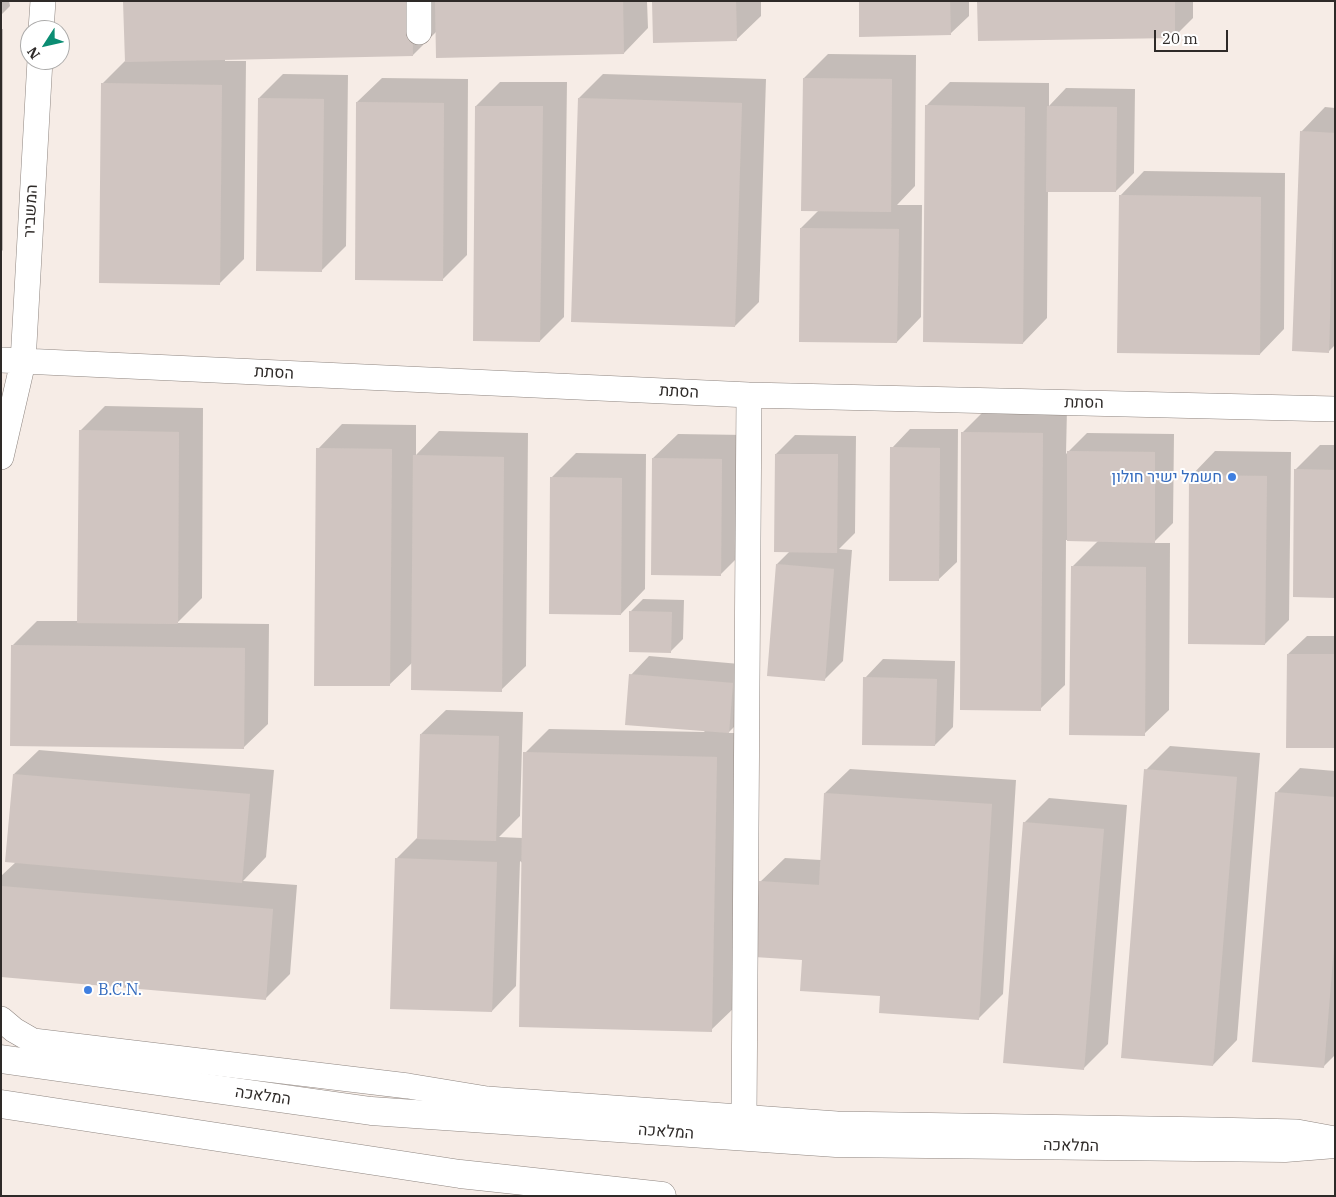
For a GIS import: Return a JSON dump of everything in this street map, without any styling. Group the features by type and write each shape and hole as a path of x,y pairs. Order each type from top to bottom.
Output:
{"main road":[{"name":"המלאכה","path":"1,1059 371,1111 694,1134 836,1143 1285,1148 1335,1144"},
{"path":"1,1104 32,1107 460,1174 662,1196"},
{"path":"1,1121 32,1107"}],"street":[{"path":"42,20 43,1"},
{"path":"419,1 419,32"},
{"name":"המשביר","path":"1,457 12,361 39,70"},
{"path":"1,391 12,361"},
{"name":"הסתת","path":"12,361 748,395 1335,409"},
{"path":"733,1117 748,395"},
{"path":"1,1019 14,1030 33,1041 408,1086 487,1099 837,1124 1288,1132 1335,1139"},
{"path":"371,1111 408,1086"},
{"path":"694,1134 733,1117"}],"building":[{"path":"123,1 412,1 413,56 125,62"},
{"path":"435,1 623,1 624,54 436,58"},
{"path":"652,1 736,1 737,41 653,43"},
{"path":"859,1 950,1 951,35 859,37"},
{"path":"977,1 1175,1 1175,38 978,41"},
{"path":"803,78 892,79 891,212 801,211"},
{"path":"101,83 222,85 220,285 99,283"},
{"path":"258,98 324,99 322,272 256,271"},
{"path":"578,98 742,103 735,327 571,322"},
{"path":"356,102 444,103 443,281 355,280"},
{"path":"925,105 1025,107 1023,344 923,342"},
{"path":"475,106 543,106 540,342 473,341"},
{"path":"1047,106 1117,107 1116,192 1046,192"},
{"path":"1300,131 1335,133 1329,353 1292,351"},
{"path":"1119,195 1261,197 1260,355 1117,353"},
{"path":"800,228 899,229 897,343 799,342"},
{"path":"79,430 179,432 178,624 77,623"},
{"path":"961,432 1043,433 1041,711 960,710"},
{"path":"890,447 940,448 939,581 889,581"},
{"path":"316,448 392,449 390,686 314,686"},
{"path":"1067,451 1155,452 1155,543 1067,541"},
{"path":"775,454 838,454 837,553 774,552"},
{"path":"413,455 504,457 502,692 411,690"},
{"path":"652,458 722,459 721,576 651,575"},
{"path":"1294,469 1335,470 1335,598 1293,597"},
{"path":"1189,475 1267,476 1265,645 1188,644"},
{"path":"550,477 622,478 621,615 549,614"},
{"path":"776,564 834,569 825,681 767,676"},
{"path":"1071,566 1146,567 1145,736 1069,735"},
{"path":"629,611 672,612 671,653 629,652"},
{"path":"11,645 245,648 244,749 10,746"},
{"path":"1287,654 1335,654 1335,748 1286,748"},
{"path":"629,674 733,683 729,733 625,725"},
{"path":"863,677 937,679 935,746 862,745"},
{"path":"420,734 499,736 496,841 417,839"},
{"path":"523,752 717,757 712,1032 519,1027"},
{"path":"1144,769 1237,777 1213,1066 1121,1058"},
{"path":"13,774 250,794 242,883 5,862"},
{"path":"1275,792 1335,797 1335,934 1324,1068 1252,1062"},
{"path":"824,793 992,804 979,1020 879,1013 880,996 800,991 802,960 754,957 759,881 819,885"},
{"path":"1023,822 1104,829 1084,1070 1003,1063"},
{"path":"395,858 497,862 492,1012 390,1009"},
{"path":"1,886 273,909 266,1000 1,977"}],"place":[{"name":"חשמל ישיר חולון","path":"1232,477"},
{"name":"B.C.N.","path":"88,990"}]}
